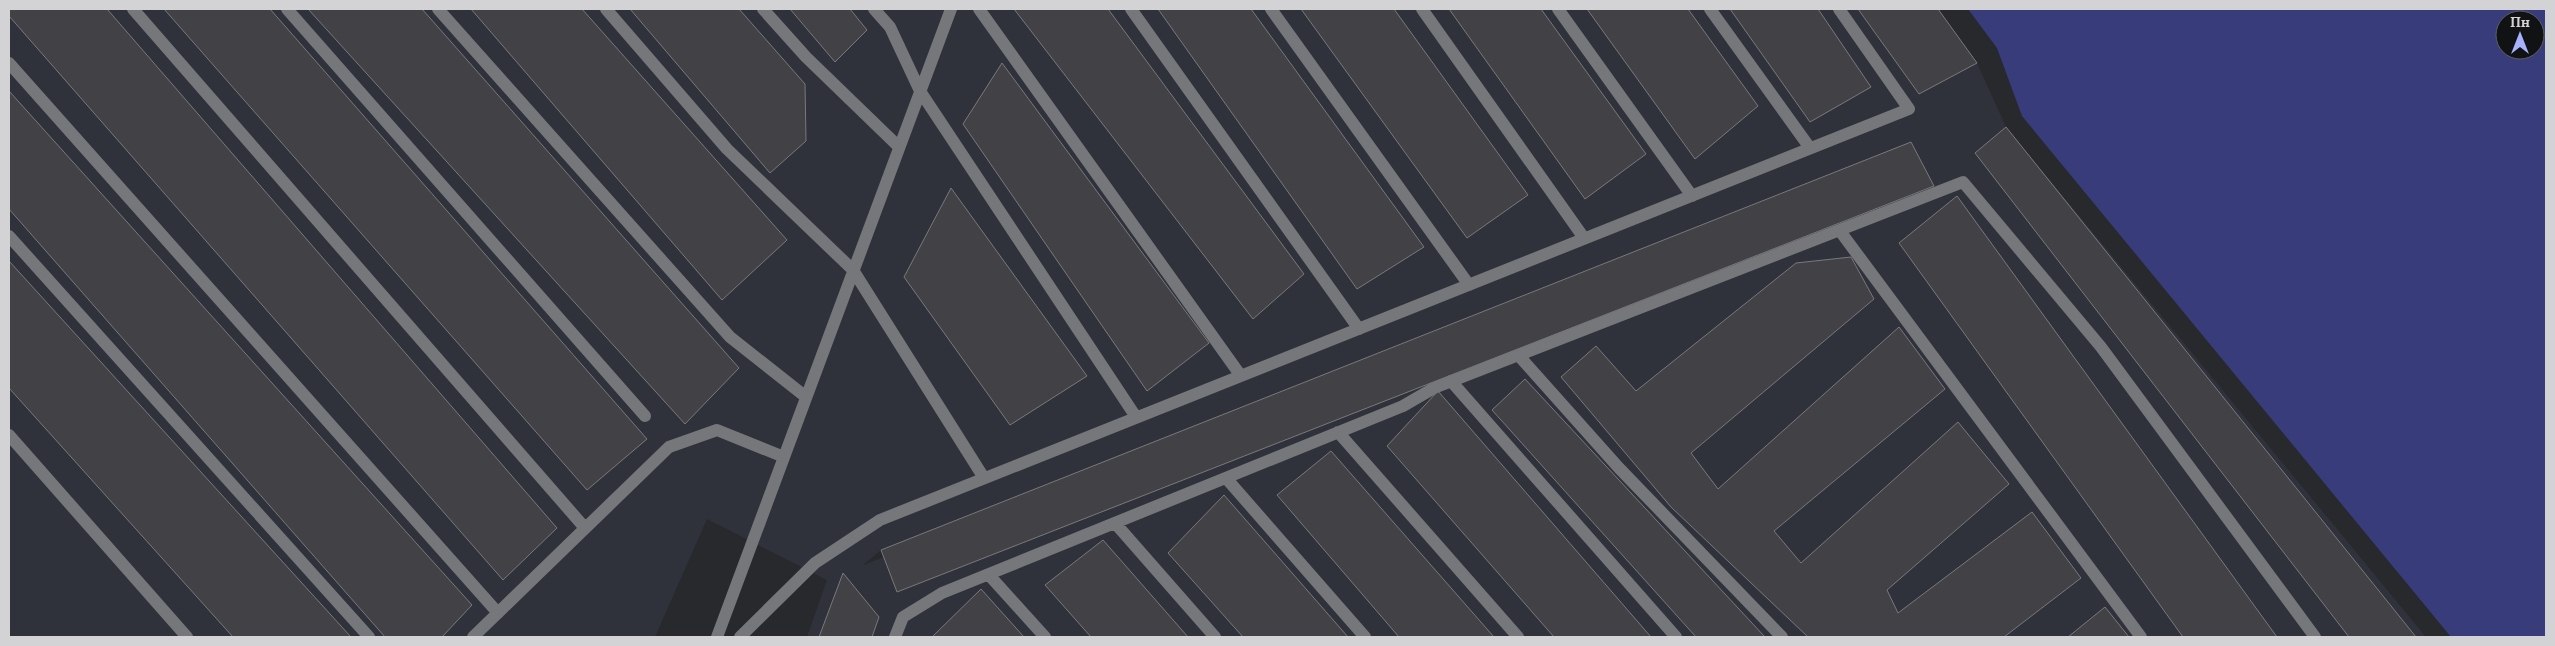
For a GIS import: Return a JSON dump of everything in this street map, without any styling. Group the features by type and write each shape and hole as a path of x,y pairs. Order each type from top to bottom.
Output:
{"street":[{"path":"133,9 586,528"},
{"path":"287,9 645,416"},
{"path":"438,9 730,337 806,397"},
{"path":"606,9 727,150 853,270 984,478"},
{"path":"763,9 806,57 899,147"},
{"path":"874,9 890,27 920,91 1136,418"},
{"path":"717,637 951,9"},
{"path":"979,9 1241,376"},
{"path":"1131,9 1359,328"},
{"path":"1271,9 1469,285"},
{"path":"1422,9 1584,238"},
{"path":"1558,9 1692,196"},
{"path":"1710,9 1810,148"},
{"path":"740,637 815,563 872,525 984,478 1909,109 1839,9"},
{"path":"9,63 498,613"},
{"path":"895,637 903,617 942,593 1403,406 1434,388 1451,381 1963,182 2100,347 2315,637"},
{"path":"1840,231 2141,637"},
{"path":"9,236 369,637"},
{"path":"1519,356 1620,468 1782,637"},
{"path":"1451,381 1676,637"},
{"path":"473,637 669,447 717,430 784,457"},
{"path":"1338,432 1518,637"},
{"path":"9,435 188,637"},
{"path":"1226,478 1365,637"},
{"path":"1115,523 1215,637"},
{"path":"989,575 1045,637"}],"shaded area":[{"path":"9,9 1938,9 1977,63 2006,127 2426,637 807,637 827,580 707,519 655,637 9,637","holes":["1890,150 863,565 881,550"]},
{"path":"1968,9 2546,9 2546,637 2451,637 2022,116 1997,48"}],"building":[{"path":"9,9 107,9 557,528 503,580 9,16"},
{"path":"164,9 270,9 647,439 587,490"},
{"path":"308,9 422,9 739,368 685,424"},
{"path":"471,9 582,9 787,240 722,300"},
{"path":"630,9 739,9 805,84 806,141 770,173"},
{"path":"790,9 850,9 867,30 835,62"},
{"path":"1014,9 1108,9 1304,274 1253,319"},
{"path":"1158,9 1251,9 1424,247 1357,289"},
{"path":"1301,9 1394,9 1528,195 1467,238"},
{"path":"1449,9 1541,9 1646,154 1585,199"},
{"path":"1587,9 1688,9 1758,106 1695,159"},
{"path":"1730,9 1818,9 1871,87 1810,122"},
{"path":"1858,9 1938,9 1977,63 1919,94"},
{"path":"1002,63 1209,343 1147,391 963,124"},
{"path":"9,91 472,605 442,637 385,637 9,209"},
{"path":"2006,127 2416,637 2349,637 1975,153"},
{"path":"1911,142 1934,186 897,592 881,550"},
{"path":"951,188 1087,376 1010,425 904,277"},
{"path":"1957,196 2277,637 2183,637 1899,243"},
{"path":"1851,257 1874,299 1691,453 1718,489 1899,327 1945,389 1774,531 1801,563 1958,422 2009,484 1887,590 1898,613 2032,512 2081,578 2004,637 1808,637 1671,507 1561,377 1596,346 1636,391 1796,263"},
{"path":"9,261 351,637 233,637 9,388"},
{"path":"1525,379 1765,637 1696,637 1492,410"},
{"path":"1438,391 1651,637 1554,637 1387,446"},
{"path":"1331,451 1494,637 1399,637 1277,495"},
{"path":"1224,495 1348,637 1243,637 1168,553"},
{"path":"1103,540 1188,637 1091,637 1045,585"},
{"path":"843,573 879,617 872,637 819,637"},
{"path":"981,589 1024,637 932,637"},
{"path":"2105,607 2129,637 2068,637"}]}
